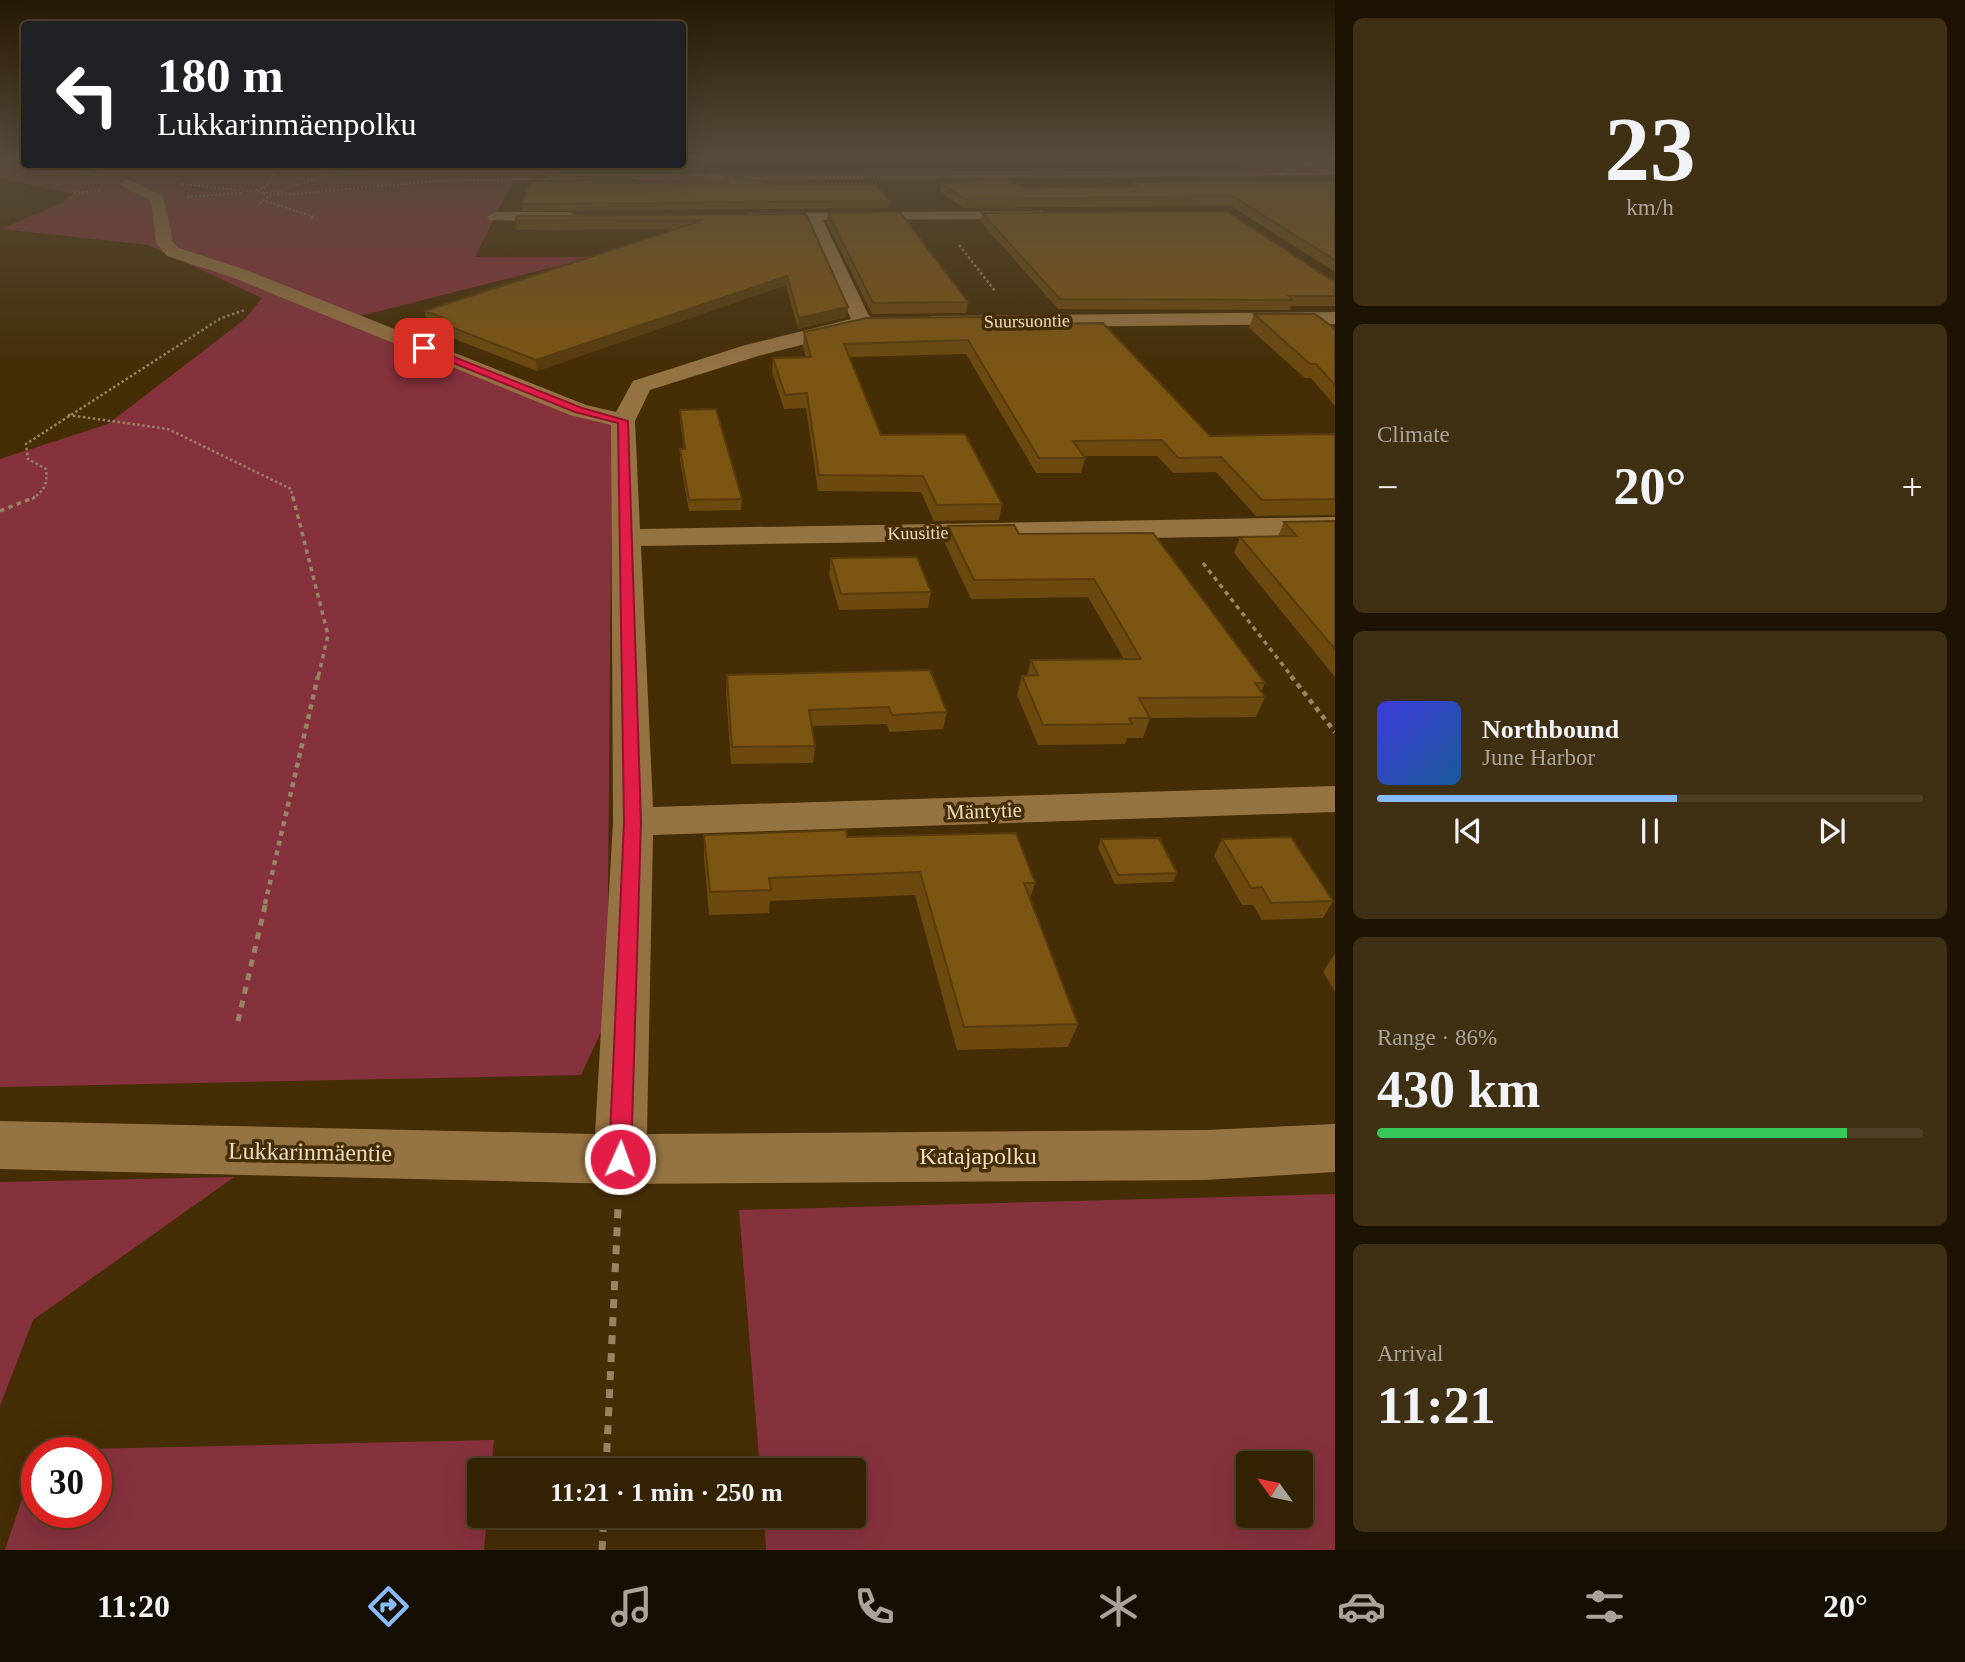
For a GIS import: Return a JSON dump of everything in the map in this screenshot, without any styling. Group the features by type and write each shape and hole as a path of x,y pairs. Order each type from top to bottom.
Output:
{"street":[{"path":"163,227 165,243 173,252 240,274 578,410 623,421 633,822 620,1159"},
{"path":"818,227 859,317 865,323"},
{"name":"Suursuontie","path":"623,421 637,391 657,380 811,333 865,323 1335,318"},
{"name":"Kuusitie","path":"628,538 1335,526"},
{"name":"Mäntytie","path":"633,822 1335,799"},
{"name":"Lukkarinmäentie","path":"0,1145 620,1159"},
{"name":"Katajapolku","path":"620,1159 1205,1155 1335,1148"}],"path":[{"path":"945,227 998,295"},
{"path":"0,511 32,499 45,490 49,478 46,469 28,459 26,444 221,318 249,310"},
{"path":"68,415 168,429 291,489 328,635 238,1021"},
{"path":"1177,529 1335,732"},
{"path":"607,1458 620,1159"},
{"path":"602,1550 603,1528"}],"shaded area":[{"path":"490,227 475,257 672,257 672,266 558,266 352,318 612,420 607,1019 581,1075 0,1087 0,459 108,424 245,319 262,298 148,245 1,229"},
{"path":"234,1177 33,1320 0,1406 0,1182"},
{"path":"1335,1194 1335,1550 766,1550 765,1528 866,1528 866,1458 759,1458 739,1210"},
{"path":"494,1440 492,1458 467,1458 467,1528 486,1528 484,1550 5,1550 21,1502 21,1528 112,1528 112,1448"}],"building":[{"path":"681,227 812,227 848,307 799,318 787,276 536,360 433,320 442,317 425,311"},
{"path":"835,227 912,227 968,302 873,303"},
{"path":"995,227 1251,227 1335,280 1335,296 1289,296 1293,300 1060,299"},
{"path":"1283,227 1335,227 1335,260"},
{"path":"1254,314 1315,314 1335,329 1335,385 1316,364 1310,364"},
{"path":"981,317 987,325 1103,323 1210,436 1335,434 1335,499 1262,500 1221,457 1178,458 1162,440 1073,441 1085,458 1039,458 968,340 844,344 881,435 965,434 1002,504 937,505 923,476 819,475 807,393 785,395 773,358 811,357 804,332 867,318"},
{"path":"716,409 742,499 689,500 680,449 685,449 680,410"},
{"path":"1335,521 1335,649 1240,537 1297,536 1284,522"},
{"path":"1014,525 1019,534 1153,533 1265,683 1255,683 1265,697 1139,698 1150,718 1129,718 1132,724 1043,725 1022,676 1038,675 1031,660 1141,659 1094,579 974,580 948,526"},
{"path":"917,557 931,592 841,594 831,558"},
{"path":"930,670 947,712 892,715 889,707 809,710 815,746 732,747 727,675"},
{"path":"846,830 847,837 1016,833 1035,883 1024,883 1078,1024 964,1027 920,872 769,878 771,890 710,892 704,835"},
{"path":"1291,837 1333,901 1271,903 1262,887 1251,888 1222,839"},
{"path":"1159,838 1177,873 1118,875 1101,839"}],"route":[{"path":"424,348 578,410 623,421 633,822 620,1159"}]}
